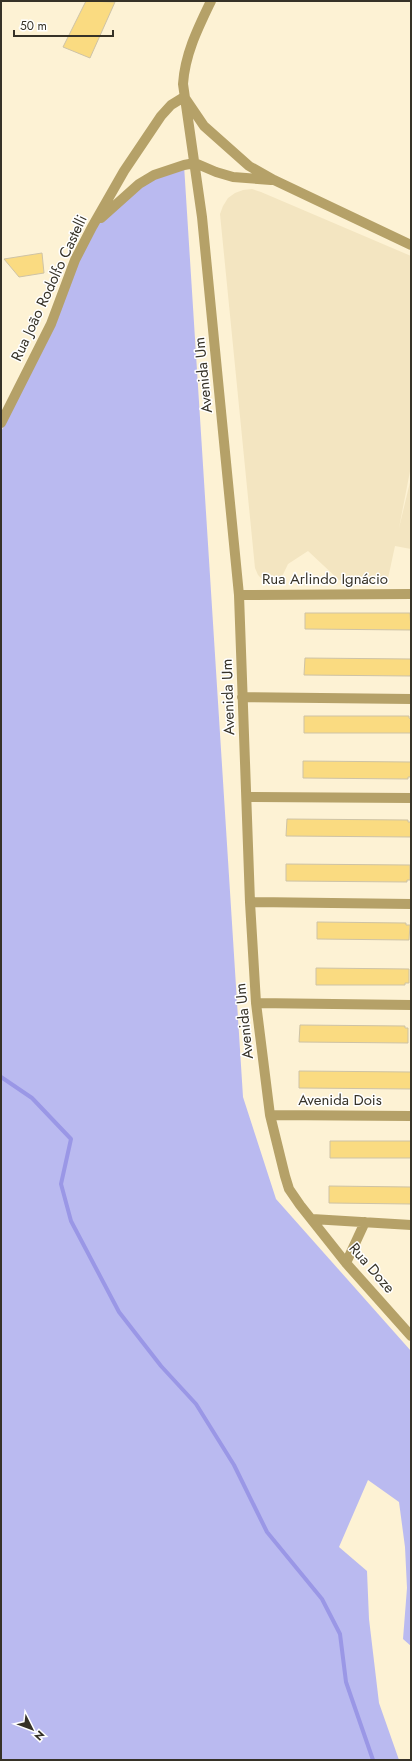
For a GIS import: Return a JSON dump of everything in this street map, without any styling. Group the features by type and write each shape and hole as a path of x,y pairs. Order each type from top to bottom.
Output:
{"street":[{"path":"211,1 189,49 184,71 184,96 204,126 249,166 274,180 411,245"},
{"name":"Avenida Um","path":"184,96 195,163 206,249 239,595 250,902 256,1003 270,1115 289,1189 312,1219"},
{"name":"Rua João Rodolfo Castelli","path":"1,423 51,324 75,260 92,227 124,172 161,116 171,105 184,96"},
{"path":"92,227 139,184 154,174 184,165 195,163 233,177 274,180"},
{"name":"Rua Arlindo Ignácio","path":"239,595 411,594"},
{"path":"242,698 411,699"},
{"path":"247,797 411,798"},
{"path":"250,902 411,904"},
{"path":"256,1003 411,1005"},
{"name":"Avenida Dois","path":"270,1115 411,1116"},
{"path":"312,1219 411,1225"},
{"name":"Rua Doze","path":"312,1219 346,1263 411,1335"},
{"path":"346,1263 365,1222"}],"shaded area":[{"path":"184,165 243,1097 276,1199 411,1351 411,1646 403,1639 407,1588 405,1547 399,1502 368,1480 339,1547 367,1571 369,1619 379,1703 399,1760 1,1760 1,432 96,220 154,175"},
{"path":"252,189 411,256 411,466 399,528 411,478 411,549 395,546 387,583 339,580 308,551 288,564 278,585 264,581 258,575 255,568 220,214 228,198 243,190"}],"building":[{"path":"86,1 115,2 90,58 63,47"},
{"path":"42,253 44,273 19,277 4,259"},
{"path":"305,613 410,613 411,630 305,629"},
{"path":"305,658 411,659 411,674 410,676 304,675"},
{"path":"304,716 409,716 411,719 411,733 304,733"},
{"path":"303,761 411,762 411,777 408,777 408,779 303,778"},
{"path":"287,819 408,820 408,822 411,822 411,837 286,836"},
{"path":"286,864 410,865 410,880 407,880 407,882 286,881"},
{"path":"317,922 406,923 406,925 410,925 409,940 317,939"},
{"path":"316,968 409,969 409,983 405,983 405,985 316,985"},
{"path":"300,1025 405,1026 405,1028 408,1028 408,1043 299,1042"},
{"path":"299,1071 411,1072 411,1089 299,1088"},
{"path":"330,1141 411,1141 411,1158 330,1158"},
{"path":"329,1186 411,1187 411,1204 329,1203"}],"waterway":[{"path":"1,1077 32,1098 71,1139 61,1184 71,1221 119,1312 161,1366 196,1404 234,1465 267,1532 322,1599 340,1634 346,1682 373,1760"}]}
